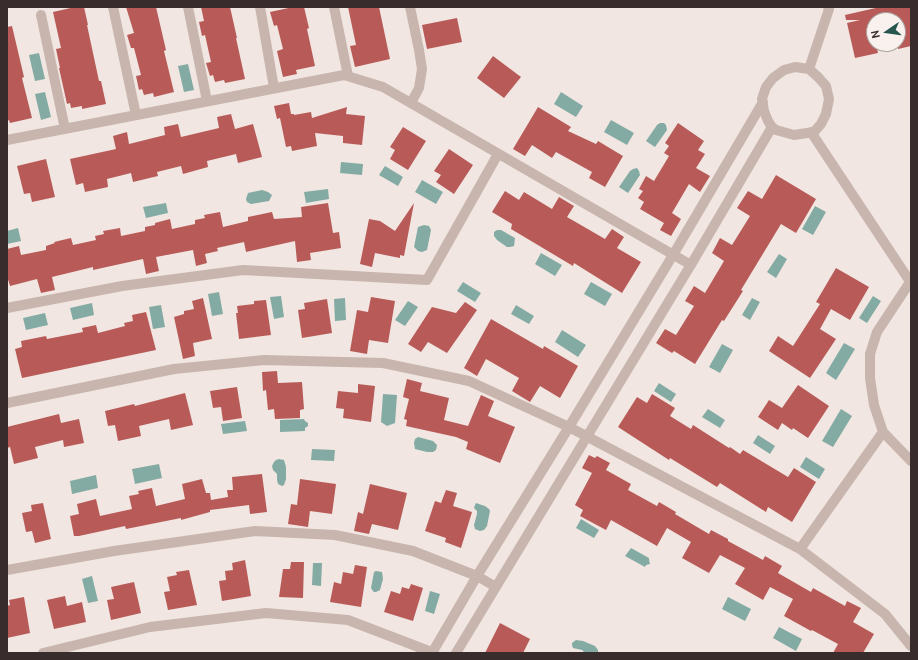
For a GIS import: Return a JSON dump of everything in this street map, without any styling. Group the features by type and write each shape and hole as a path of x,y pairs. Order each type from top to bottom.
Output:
{"street":[{"path":"113,7 136,115"},
{"path":"188,7 207,101"},
{"path":"260,7 274,88"},
{"path":"334,7 348,76"},
{"path":"410,7 422,69 419,88 410,103"},
{"path":"809,69 831,8"},
{"path":"41,15 65,129"},
{"path":"795,67 809,69 826,86 829,100 826,114 821,124 814,132 794,135 776,130 768,122 764,111 762,99 766,87 773,78 784,70 795,67"},
{"path":"7,140 344,75 383,87 691,265"},
{"path":"43,653 150,627 266,613 348,620 433,653 477,576 569,428 763,102"},
{"path":"456,653 691,265 772,127"},
{"path":"811,132 910,283 877,332 870,354 870,378 874,405 883,432 911,462"},
{"path":"7,308 122,286 243,270 427,280 498,154"},
{"path":"7,403 174,369 264,360 383,362 469,381 587,437 800,549 885,614 911,646"},
{"path":"800,549 883,432"},
{"path":"7,570 114,550 255,531 335,535 413,551 477,576 496,588"}],"water":[{"path":"39,53 45,79 35,81 29,55"},
{"path":"188,64 194,90 184,92 178,66"},
{"path":"45,92 51,117 41,120 35,94"},
{"path":"561,92 583,106 576,117 554,104"},
{"path":"611,120 634,133 627,145 604,132"},
{"path":"660,123 664,123 666,125 667,130 655,147 646,141"},
{"path":"341,162 363,164 362,175 340,173"},
{"path":"385,166 403,177 398,186 379,175"},
{"path":"637,168 640,175 628,193 619,187 630,171"},
{"path":"422,180 443,192 436,204 415,192"},
{"path":"328,189 329,199 306,203 304,192"},
{"path":"262,190 272,195 269,201 251,204 247,202 246,199 248,193"},
{"path":"166,203 168,213 146,218 143,207"},
{"path":"815,206 826,212 813,235 802,229"},
{"path":"424,225 429,226 431,230 427,250 422,252 418,251 414,247 418,227"},
{"path":"18,228 21,241 7,244 7,231"},
{"path":"501,230 515,238 514,246 507,247 497,240 494,236 494,232"},
{"path":"541,253 562,265 555,276 535,264"},
{"path":"779,254 787,259 776,278 767,272"},
{"path":"463,282 481,293 475,302 457,291"},
{"path":"591,282 612,294 605,306 584,294"},
{"path":"219,292 223,314 212,316 208,294"},
{"path":"281,296 284,317 274,319 270,297"},
{"path":"873,296 881,301 867,323 859,318"},
{"path":"345,298 346,320 335,321 334,299"},
{"path":"752,298 760,302 750,320 742,315"},
{"path":"408,301 418,307 405,326 395,320"},
{"path":"92,303 94,315 73,320 70,308"},
{"path":"161,305 165,327 153,329 149,307"},
{"path":"516,305 534,316 529,324 511,314"},
{"path":"45,313 48,325 26,330 23,318"},
{"path":"562,330 586,345 578,357 555,342"},
{"path":"844,343 855,349 836,380 826,373"},
{"path":"722,344 733,350 720,373 709,367"},
{"path":"659,383 676,394 671,402 654,391"},
{"path":"383,394 397,395 395,423 387,426 381,422"},
{"path":"708,409 725,420 720,428 702,417"},
{"path":"841,409 852,416 833,447 822,441"},
{"path":"304,419 308,423 305,431 280,432 280,420"},
{"path":"245,421 247,431 223,434 221,424"},
{"path":"758,435 775,446 770,454 753,443"},
{"path":"418,437 433,441 437,445 436,450 433,452 427,452 415,449 415,439"},
{"path":"312,449 335,450 334,461 311,460"},
{"path":"806,457 825,469 819,479 800,467"},
{"path":"276,460 284,460 286,467 286,479 284,485 282,486 278,484 277,474 273,470 272,466"},
{"path":"159,464 162,478 135,484 132,469"},
{"path":"96,475 98,488 72,494 70,481"},
{"path":"476,503 485,506 490,511 487,526 484,530 480,531 475,529 474,525 477,514 477,511 474,508"},
{"path":"581,519 599,530 594,538 576,528"},
{"path":"631,548 649,558 650,564 646,565 645,567 625,556"},
{"path":"313,563 322,563 321,586 312,585"},
{"path":"374,572 382,572 383,579 380,590 374,592 371,588"},
{"path":"92,576 98,601 88,603 82,579"},
{"path":"430,591 440,594 434,614 425,611"},
{"path":"728,597 751,609 745,621 722,609"},
{"path":"779,627 802,639 796,651 773,638"},
{"path":"576,640 595,646 598,653 585,653 582,650 573,648 572,643"}],"building":[{"path":"75,7 84,7 99,81 101,81 106,104 82,109 82,106 71,108 70,103 67,104 56,49 61,48 53,12"},
{"path":"126,7 156,7 166,50 164,51 174,92 154,97 153,93 144,95 142,89 139,90 136,76 141,75 134,48 131,48 127,35 134,33"},
{"path":"201,7 230,7 245,79 225,83 224,80 215,82 213,75 210,76 206,63 211,62 205,35 202,36 199,22 204,21"},
{"path":"293,7 304,7 315,66 296,70 297,74 283,77 277,51 283,49 277,25 274,26 270,12"},
{"path":"348,7 379,7 390,59 355,67 350,46 356,45"},
{"path":"880,7 911,7 911,46 906,47 906,12 866,12 866,52 878,53 855,58 847,23 860,20 846,20 845,15"},
{"path":"457,18 462,42 427,49 422,25"},
{"path":"12,26 24,77 22,78 32,118 10,123 9,120 7,121 7,27"},
{"path":"493,56 521,77 504,98 477,78"},
{"path":"289,103 291,114 294,115 311,112 312,118 347,107 346,114 365,116 362,145 343,143 343,136 315,133 317,146 292,151 291,146 286,147 280,118 277,119 274,106"},
{"path":"538,107 571,127 568,131 596,144 598,141 623,156 605,187 589,178 592,172 556,152 552,158 532,145 525,156 513,149"},
{"path":"231,114 235,129 253,124 262,157 238,163 236,154 207,161 208,167 183,174 181,166 157,172 158,176 133,182 131,173 107,179 108,187 85,192 83,183 76,185 70,159 116,149 113,136 127,132 129,144 165,135 164,127 178,124 181,137 219,128 217,117"},
{"path":"678,123 704,141 698,150 705,154 696,168 710,176 700,192 689,184 672,213 681,219 671,236 660,230 664,223 640,209 644,202 638,198 643,191 639,189 646,176 654,181 669,156 664,153 669,146 665,143"},
{"path":"403,127 426,141 408,170 390,159 395,150 390,147"},
{"path":"449,149 473,165 454,194 436,182 441,175 434,171"},
{"path":"46,159 55,197 32,202 30,193 24,194 17,166"},
{"path":"776,175 816,199 796,233 781,224 741,290 743,291 724,321 722,320 695,364 674,351 672,353 656,343 665,329 676,335 694,306 685,301 694,286 705,293 724,261 712,253 720,238 732,245 750,216 737,208 748,191 762,199"},
{"path":"505,191 519,200 524,192 552,209 559,197 574,206 567,217 605,239 612,229 624,237 617,248 641,262 622,293 574,263 573,266 511,229 512,224 492,212"},
{"path":"328,203 333,233 339,232 341,248 310,253 311,260 297,262 295,241 246,252 244,242 217,248 218,251 205,254 207,263 196,266 193,250 156,257 159,271 146,274 143,259 93,270 93,267 52,277 55,290 41,293 37,279 10,286 7,276 7,249 19,246 21,255 46,250 46,246 55,243 54,242 71,238 73,245 96,240 95,236 104,234 103,231 120,228 121,236 145,231 145,227 170,219 172,229 195,224 195,220 205,218 204,215 220,212 223,227 248,221 248,217 272,212 274,219 302,217 301,207"},
{"path":"414,203 404,256 400,255 400,258 375,253 372,267 360,264 369,219 380,221 395,231"},
{"path":"836,268 869,287 850,320 831,309 820,329 836,339 810,378 769,351 778,336 793,346 820,304 816,302"},
{"path":"371,297 395,301 388,343 369,340 367,354 350,351 357,310 368,312"},
{"path":"203,298 212,339 193,343 195,356 183,359 174,317 184,314 184,311 194,309 192,301"},
{"path":"327,299 332,333 302,338 298,310 305,309 304,303"},
{"path":"266,300 271,335 239,339 236,313 238,313 237,306 254,304 254,301"},
{"path":"465,302 477,310 447,353 428,342 421,352 408,344 432,307 456,313"},
{"path":"146,312 156,350 22,378 15,349 22,347 21,341 46,336 47,339 83,332 82,328 96,325 98,333 125,326 124,323 133,321 132,315"},
{"path":"491,319 543,349 544,346 578,366 560,398 540,386 530,402 512,391 519,378 486,359 477,376 464,368"},
{"path":"277,371 278,383 302,382 304,409 300,410 300,418 275,419 274,409 268,410 266,390 263,391 262,372"},
{"path":"407,379 422,383 420,391 449,398 444,420 468,426 481,395 494,401 488,416 515,427 500,463 466,449 468,442 456,437 406,426 407,420 404,419 409,399 403,397"},
{"path":"358,384 375,386 371,422 343,418 344,409 336,408 338,391 358,393"},
{"path":"798,385 829,406 808,438 782,423 778,430 758,417 769,400 782,408"},
{"path":"237,387 242,418 223,421 221,407 213,408 210,391"},
{"path":"185,393 193,425 171,430 169,419 139,426 141,436 118,441 115,425 108,426 105,411 134,404 135,406"},
{"path":"652,394 675,408 670,416 691,429 693,425 729,448 730,447 740,454 743,450 788,477 794,468 816,482 792,522 768,507 766,512 720,483 717,487 670,458 669,460 618,427 637,397 647,403"},
{"path":"59,414 61,423 79,419 84,443 64,447 63,440 35,447 38,458 14,464 10,447 7,448 7,427"},
{"path":"589,455 595,458 597,456 610,463 606,470 631,484 628,490 657,506 659,502 676,512 675,514 709,534 711,530 763,560 765,556 782,566 778,573 811,592 813,588 845,606 847,601 861,608 853,622 874,634 863,653 833,653 838,644 784,616 793,599 770,587 763,600 735,584 745,568 720,555 709,573 682,558 691,542 667,528 657,546 611,520 606,530 580,516 583,510 575,505 592,473 582,468"},
{"path":"262,474 267,512 250,514 249,505 210,510 210,512 181,520 181,518 126,529 125,526 74,536 70,516 79,514 77,504 96,499 100,516 132,509 129,496 139,494 138,491 152,488 156,506 185,499 182,484 202,479 206,493 210,493 211,500 228,497 227,490 233,490 232,477"},
{"path":"300,479 336,484 332,514 310,511 308,527 288,524 291,504 297,505"},
{"path":"370,484 407,493 398,530 372,524 369,534 354,531 358,512 363,514"},
{"path":"446,490 457,493 453,506 472,512 461,548 445,542 446,538 425,531 435,501 441,503"},
{"path":"43,503 51,539 35,543 32,531 26,532 22,513 32,511 31,505"},
{"path":"245,560 251,596 222,601 219,581 226,580 225,571 233,570 232,563"},
{"path":"291,562 304,562 303,598 279,597 283,569 290,569"},
{"path":"355,565 367,567 361,607 330,602 334,582 341,584 343,572 353,574"},
{"path":"189,570 197,605 168,610 164,592 170,591 167,577 177,575 176,572"},
{"path":"134,582 141,613 111,620 107,600 114,599 111,587"},
{"path":"411,584 423,588 413,621 384,612 391,591 400,594 402,587 409,589"},
{"path":"65,596 67,606 82,602 86,622 54,629 47,600"},
{"path":"24,597 30,633 7,638 7,606 10,605 9,600"},
{"path":"500,623 530,639 523,653 485,653"}]}
